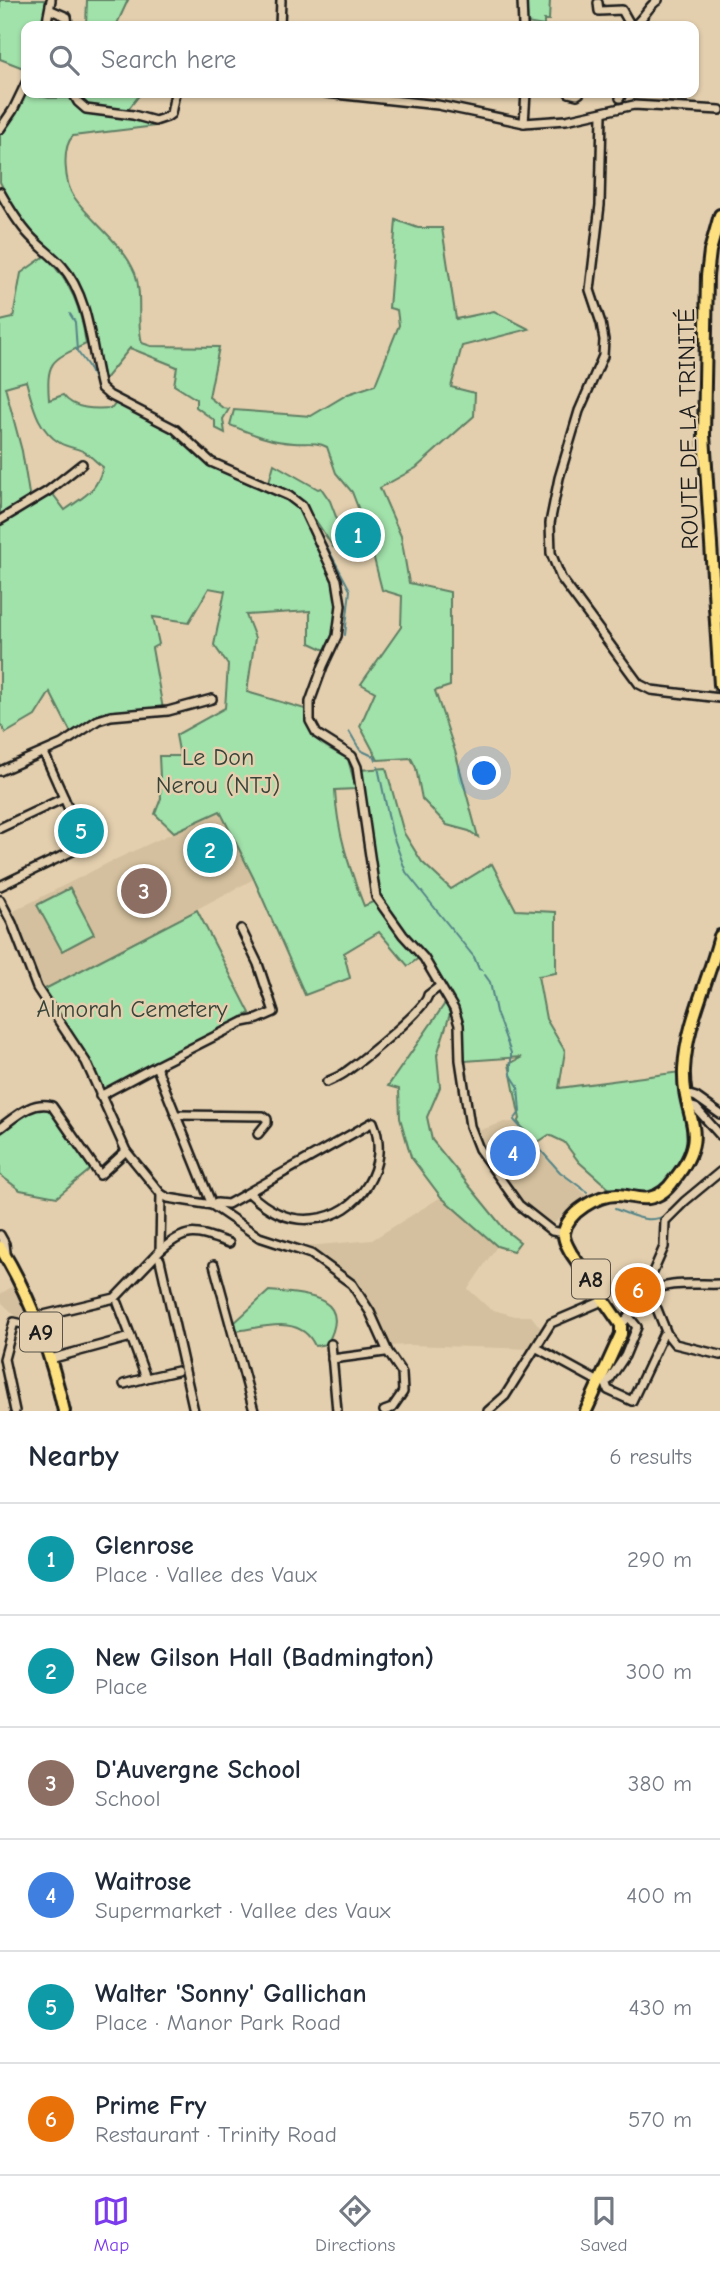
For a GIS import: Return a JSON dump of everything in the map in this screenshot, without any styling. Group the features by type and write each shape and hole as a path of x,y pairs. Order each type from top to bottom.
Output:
{"main road":[{"name":"ROUTE DE LA TRINITÉ","path":"720,215 709,251 707,276 704,435 720,685"},
{"name":"A8","path":"586,1411 625,1321 605,1300 571,1253 564,1233 575,1213 603,1198 617,1195 636,1199 650,1198 669,1186 689,1160 694,1147 695,1131 687,1100 684,1072 686,1051 718,952 720,936"},
{"name":"A9","path":"3,1252 40,1328 64,1411"}],"street":[{"path":"48,21 51,0"},
{"path":"280,21 281,0"},
{"path":"522,0 523,21"},
{"path":"639,21 658,0"},
{"path":"598,3 599,11 622,10 629,21"},
{"path":"51,10 67,17 67,21"},
{"path":"0,129 21,93"},
{"path":"76,98 86,109 133,115 155,121 170,114 174,98"},
{"path":"373,98 438,105 524,123 601,114 634,105 720,110"},
{"path":"524,123 526,98"},
{"path":"601,114 600,205 590,290 601,323 603,356 579,411 559,478 550,523 551,553 561,578 639,684 651,690 720,698"},
{"path":"0,192 31,237 63,267 73,286 87,320 101,388 109,395 175,429 211,462 289,496 302,506 337,580 341,605 337,636 310,702 310,722 317,734 352,756 357,767 376,897 424,958 454,1009 459,1025 460,1060 470,1126 479,1149 519,1205 552,1231 564,1233"},
{"path":"0,520 48,491 82,464"},
{"path":"0,771 62,744 98,720 111,716 168,710 212,699"},
{"path":"0,886 85,845 44,753"},
{"path":"0,828 64,798"},
{"path":"0,900 12,923 37,988 86,1062 127,1151 161,1194 167,1198 212,1205 259,1237 311,1255 352,1284 402,1373 403,1392 392,1408 384,1411"},
{"path":"100,1096 243,1021 258,1019 274,1012 258,964 241,929"},
{"path":"327,1082 346,1072 399,1028 427,1002 428,995 440,986"},
{"path":"156,1066 212,1205"},
{"path":"720,1114 695,1097 687,1100 703,1114 720,1136"},
{"path":"0,1128 31,1106 47,1104 52,1106 100,1175 127,1151"},
{"path":"176,1115 263,1116 267,1123 258,1134"},
{"path":"212,1205 228,1204 373,1122 378,1134 376,1170 367,1186 353,1203 344,1209 327,1217 298,1219 275,1213 249,1193"},
{"path":"654,1289 650,1279 664,1247 665,1222 720,1172"},
{"path":"160,1251 161,1194"},
{"path":"35,1317 115,1298 179,1233 204,1234 229,1243"},
{"path":"0,1235 5,1244 3,1252"},
{"path":"160,1260 194,1411"},
{"path":"214,1265 254,1411"},
{"path":"625,1321 654,1289 720,1284"},
{"path":"647,1294 675,1344 720,1354"},
{"path":"488,1411 505,1396 551,1323 605,1300"},
{"path":"118,1303 146,1378"},
{"path":"15,1411 4,1359 14,1322 40,1328"},
{"path":"537,1348 601,1380 608,1390 632,1401 663,1335 667,1334"},
{"path":"50,1359 131,1337"},
{"path":"331,1344 337,1411"},
{"path":"332,1359 384,1352"},
{"path":"124,1384 177,1371"}],"shaded area":[{"path":"220,811 254,879 43,990 12,912 112,861"},
{"path":"504,1122 518,1122 547,1160 586,1195 578,1205 550,1226 518,1198 481,1147 475,1132"},
{"path":"441,1197 497,1246 468,1289 490,1309 515,1316 531,1316 544,1332 533,1349 389,1346 358,1287 346,1274 315,1254 297,1247 372,1240"},
{"path":"15,1285 33,1323 23,1323 0,1301 0,1294"}],"green space":[{"path":"0,0 48,0 44,21 21,21 21,67 0,59"},
{"path":"87,0 128,0 118,21 86,21"},
{"path":"524,0 550,0 549,20 526,21"},
{"path":"22,98 72,98 75,105 86,112 131,117 154,123 156,126 73,136 66,157 68,184 82,207 123,252 135,273 139,290 142,343 151,346 219,347 209,397 223,408 229,409 223,419 225,433 215,428 215,421 196,407 196,399 174,385 177,367 130,348 104,380 90,316 69,271 60,258 31,231 11,204 0,182 0,134 16,112"},
{"path":"137,98 127,111 91,107 80,99"},
{"path":"396,220 418,228 442,228 456,319 494,311 529,329 462,346 451,387 475,393 474,416 416,468 380,488 401,536 409,583 450,592 450,686 435,691 455,751 478,837 469,831 447,825 422,799 416,768 411,758 378,760 360,726 375,692 361,684 401,627 402,596 382,590 367,531 352,492 336,473 327,447 315,443 269,439 230,425 234,410 311,416 348,394 375,385 399,325 397,310 389,308"},
{"name":"Le Don Nerou (NTJ)","path":"45,256 62,276 73,296 86,344 59,358 50,369 49,400 63,395 73,404 85,408 112,408 116,403 137,412 172,432 209,466 286,500 299,509 333,579 338,606 333,635 327,651 310,643 310,611 246,615 255,638 247,692 305,709 310,729 318,741 348,759 356,789 335,790 338,820 353,877 364,906 375,901 420,957 408,966 379,932 344,953 350,978 305,995 254,879 220,811 174,832 155,814 161,798 159,756 180,756 176,735 225,708 228,665 214,645 225,591 209,588 189,622 153,617 159,644 152,648 163,709 113,713 72,735 50,692 35,716 6,733 0,724 0,523 52,493 65,510 94,487 103,467 83,451 60,443 46,431 37,416 26,381 5,387 22,451 30,500 0,518 0,321 13,318 21,273"},
{"path":"274,464 318,489 321,488 330,501 344,538 333,547 307,509 292,495 269,482"},
{"path":"386,768 404,833 422,862 451,889 492,864 516,910 556,912 556,973 538,976 546,1019 565,1051 559,1088 680,1072 693,1138 691,1149 665,1186 650,1194 614,1193 579,1162 564,1142 549,1135 535,1144 518,1122 520,1119 509,1064 522,1057 465,1061 462,1023 456,1005 442,981 380,895 359,770"},
{"path":"70,888 94,934 62,951 37,905"},
{"name":"Almorah Cemetery","path":"197,910 250,1013 102,1091 43,990"},
{"path":"446,1002 450,1014 437,1055 440,1087 427,1117 432,1140 505,1230 520,1242 513,1251 497,1246 441,1197 411,1157 400,1118 399,1089 388,1086"},
{"path":"47,1109 54,1116 91,1169 57,1197 20,1190 0,1175 0,1131 30,1110"},
{"path":"269,1291 310,1296 330,1306 335,1315 334,1328 327,1344 315,1346 309,1336 291,1326 237,1331 235,1322"}],"waterway":[{"path":"70,314 75,322 77,351 88,366 97,386"},
{"path":"308,511 350,590 345,635"},
{"path":"349,731 360,750 376,760"},
{"path":"378,767 392,833 406,872 482,970"},
{"path":"485,975 490,982 496,1012 511,1053 511,1075 518,1086 520,1112 514,1120 560,1172 587,1192"},
{"path":"615,1209 647,1219 666,1215"}],"place":[{"name":"Glenrose","path":"358,535"},
{"name":"Walter 'Sonny' Gallichan","path":"81,831"},
{"name":"New Gilson Hall (Badmington)","path":"210,850"},
{"name":"D'Auvergne School","path":"144,891"},
{"name":"Waitrose","path":"513,1153"},
{"name":"Prime Fry","path":"638,1290"}]}
